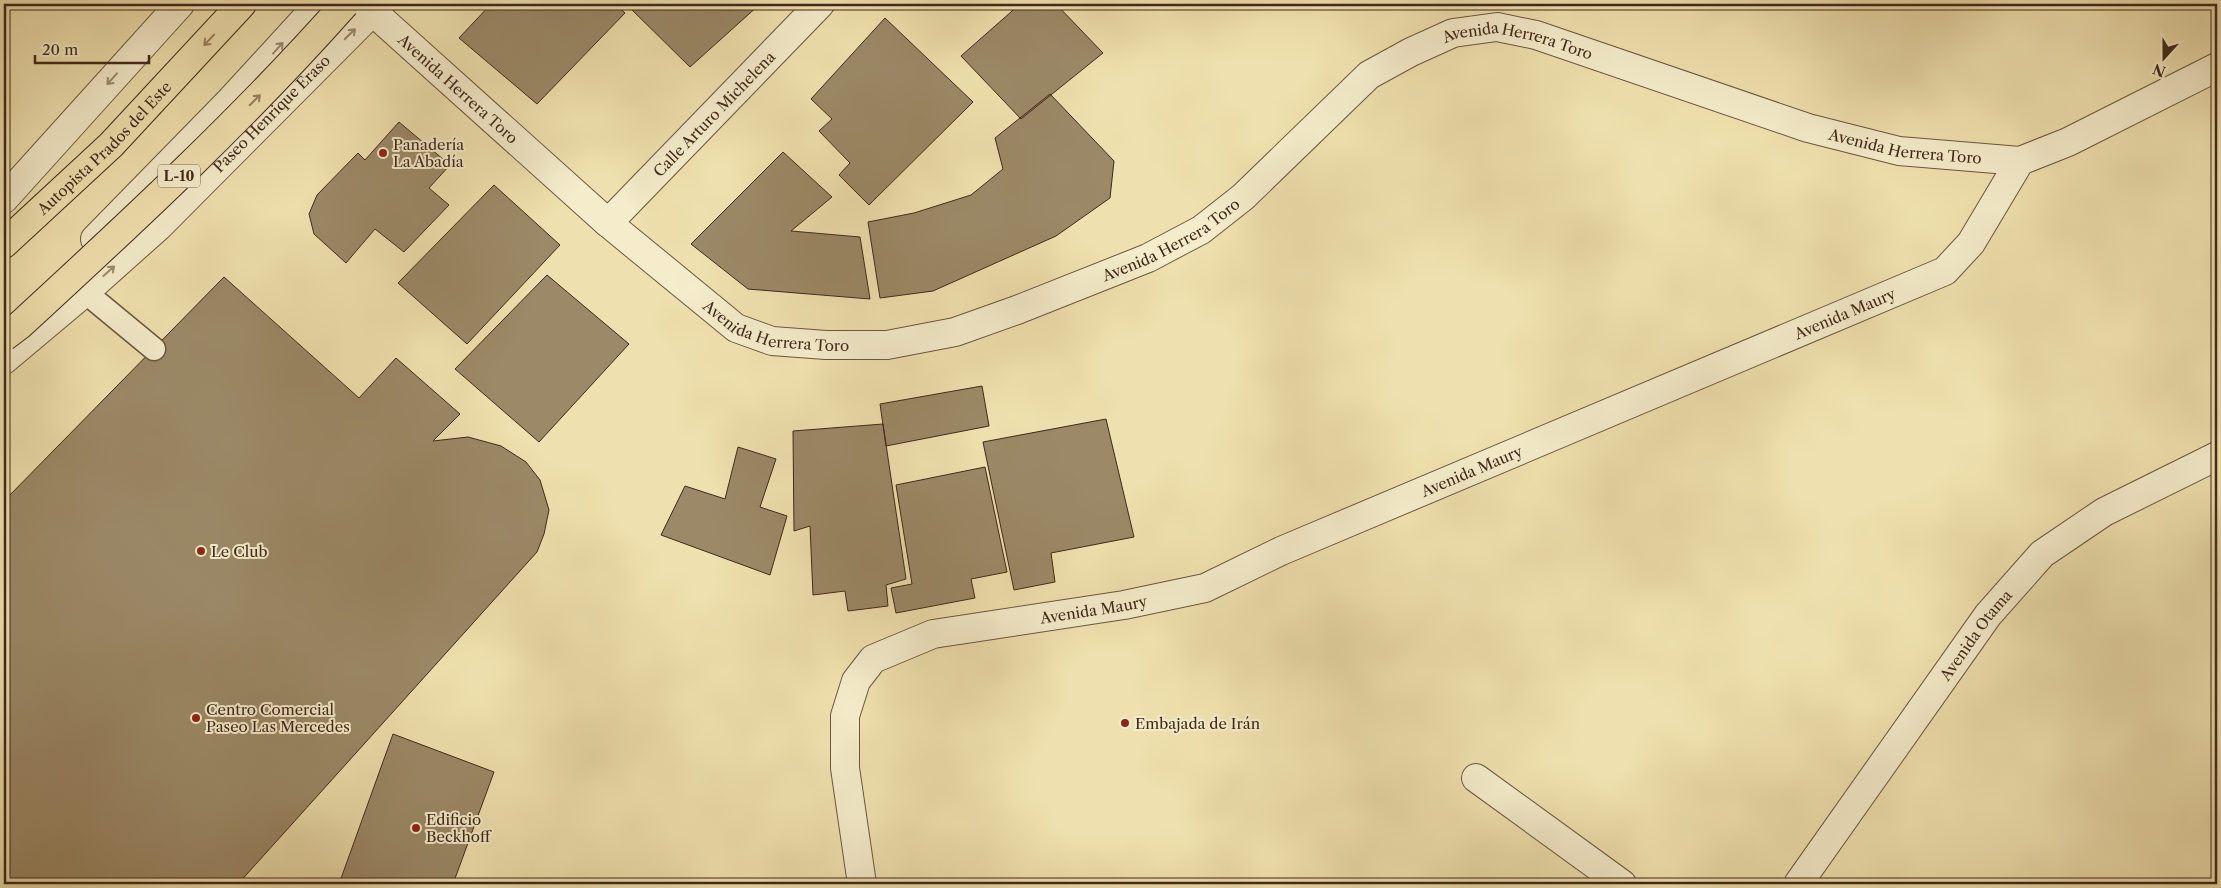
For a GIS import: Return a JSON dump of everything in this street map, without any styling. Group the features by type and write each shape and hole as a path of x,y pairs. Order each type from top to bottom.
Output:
{"highway":[{"name":"Autopista Prados del Este","path":"4,244 111,145 242,4"},
{"name":"L-10","path":"8,348 20,325 156,199 291,65 345,4"}],"street":[{"path":"4,199 180,4"},
{"path":"8,348 48,287 231,100 318,4"},
{"name":"Calle Arturo Michelena","path":"608,223 820,4"},
{"name":"Paseo Henrique Eraso","path":"8,348 85,292 159,226 372,6"},
{"name":"Avenida Herrera Toro","path":"372,6 608,223 736,328 772,341 826,345 887,345 955,332 1017,310 1148,258 1201,230 1243,197 1369,75 1411,52 1453,33 1497,27 1536,35 1826,133 1899,151 2020,161"},
{"path":"2020,161 2068,142 2217,67"},
{"name":"Avenida Maury","path":"862,884 845,768 845,716 856,681 873,659 933,634 1124,605 1205,588 1281,551 1945,271 1971,242 2020,161"},
{"name":"Avenida Otama","path":"1798,884 1988,615 2042,554 2104,512 2217,456"},
{"path":"1476,778 1622,884"}],"lane":[{"path":"85,292 154,349"}],"building":[{"path":"491,4 615,4 625,13 537,104 459,38"},
{"path":"626,4 759,4 759,5 690,67"},
{"path":"1020,4 1056,4 1103,53 1021,119 961,56"},
{"path":"885,18 973,102 869,205 839,175 850,163 819,131 832,119 811,99"},
{"path":"1050,94 1114,161 1110,198 1056,236 933,291 880,298 868,222 914,213 971,195 1003,169 995,138"},
{"path":"399,122 450,165 429,188 449,205 404,252 375,229 346,263 314,234 309,214 317,195 358,153 365,160"},
{"path":"783,152 832,197 791,231 860,237 870,299 748,289 691,244"},
{"path":"494,185 560,245 467,344 398,283"},
{"path":"547,275 629,344 539,442 455,369"},
{"name":"Centro Comercial Paseo Las Mercedes","path":"224,277 359,398 396,358 460,414 433,441 468,437 501,446 526,462 540,480 549,510 544,534 537,552 238,884 4,884 4,501"},
{"path":"982,386 989,426 886,446 880,404"},
{"path":"1106,419 1134,537 1051,553 1055,582 1014,590 983,442"},
{"path":"883,424 906,579 886,585 888,606 848,611 845,591 813,595 810,526 794,531 793,431"},
{"path":"738,447 776,459 760,507 787,516 770,575 661,535 685,486 725,499"},
{"path":"985,467 1007,572 971,579 975,598 896,613 891,588 912,584 896,485"},
{"name":"Edificio Beckhoff","path":"393,734 494,772 453,884 339,884"}],"place":[{"name":"Panadería La Abadía","path":"383,153"},
{"name":"Le Club","path":"201,551"},
{"name":"Centro Comercial Paseo Las Mercedes","path":"196,718"},
{"name":"Embajada de Irán","path":"1125,723"},
{"name":"Edificio Beckhoff","path":"416,828"}]}
